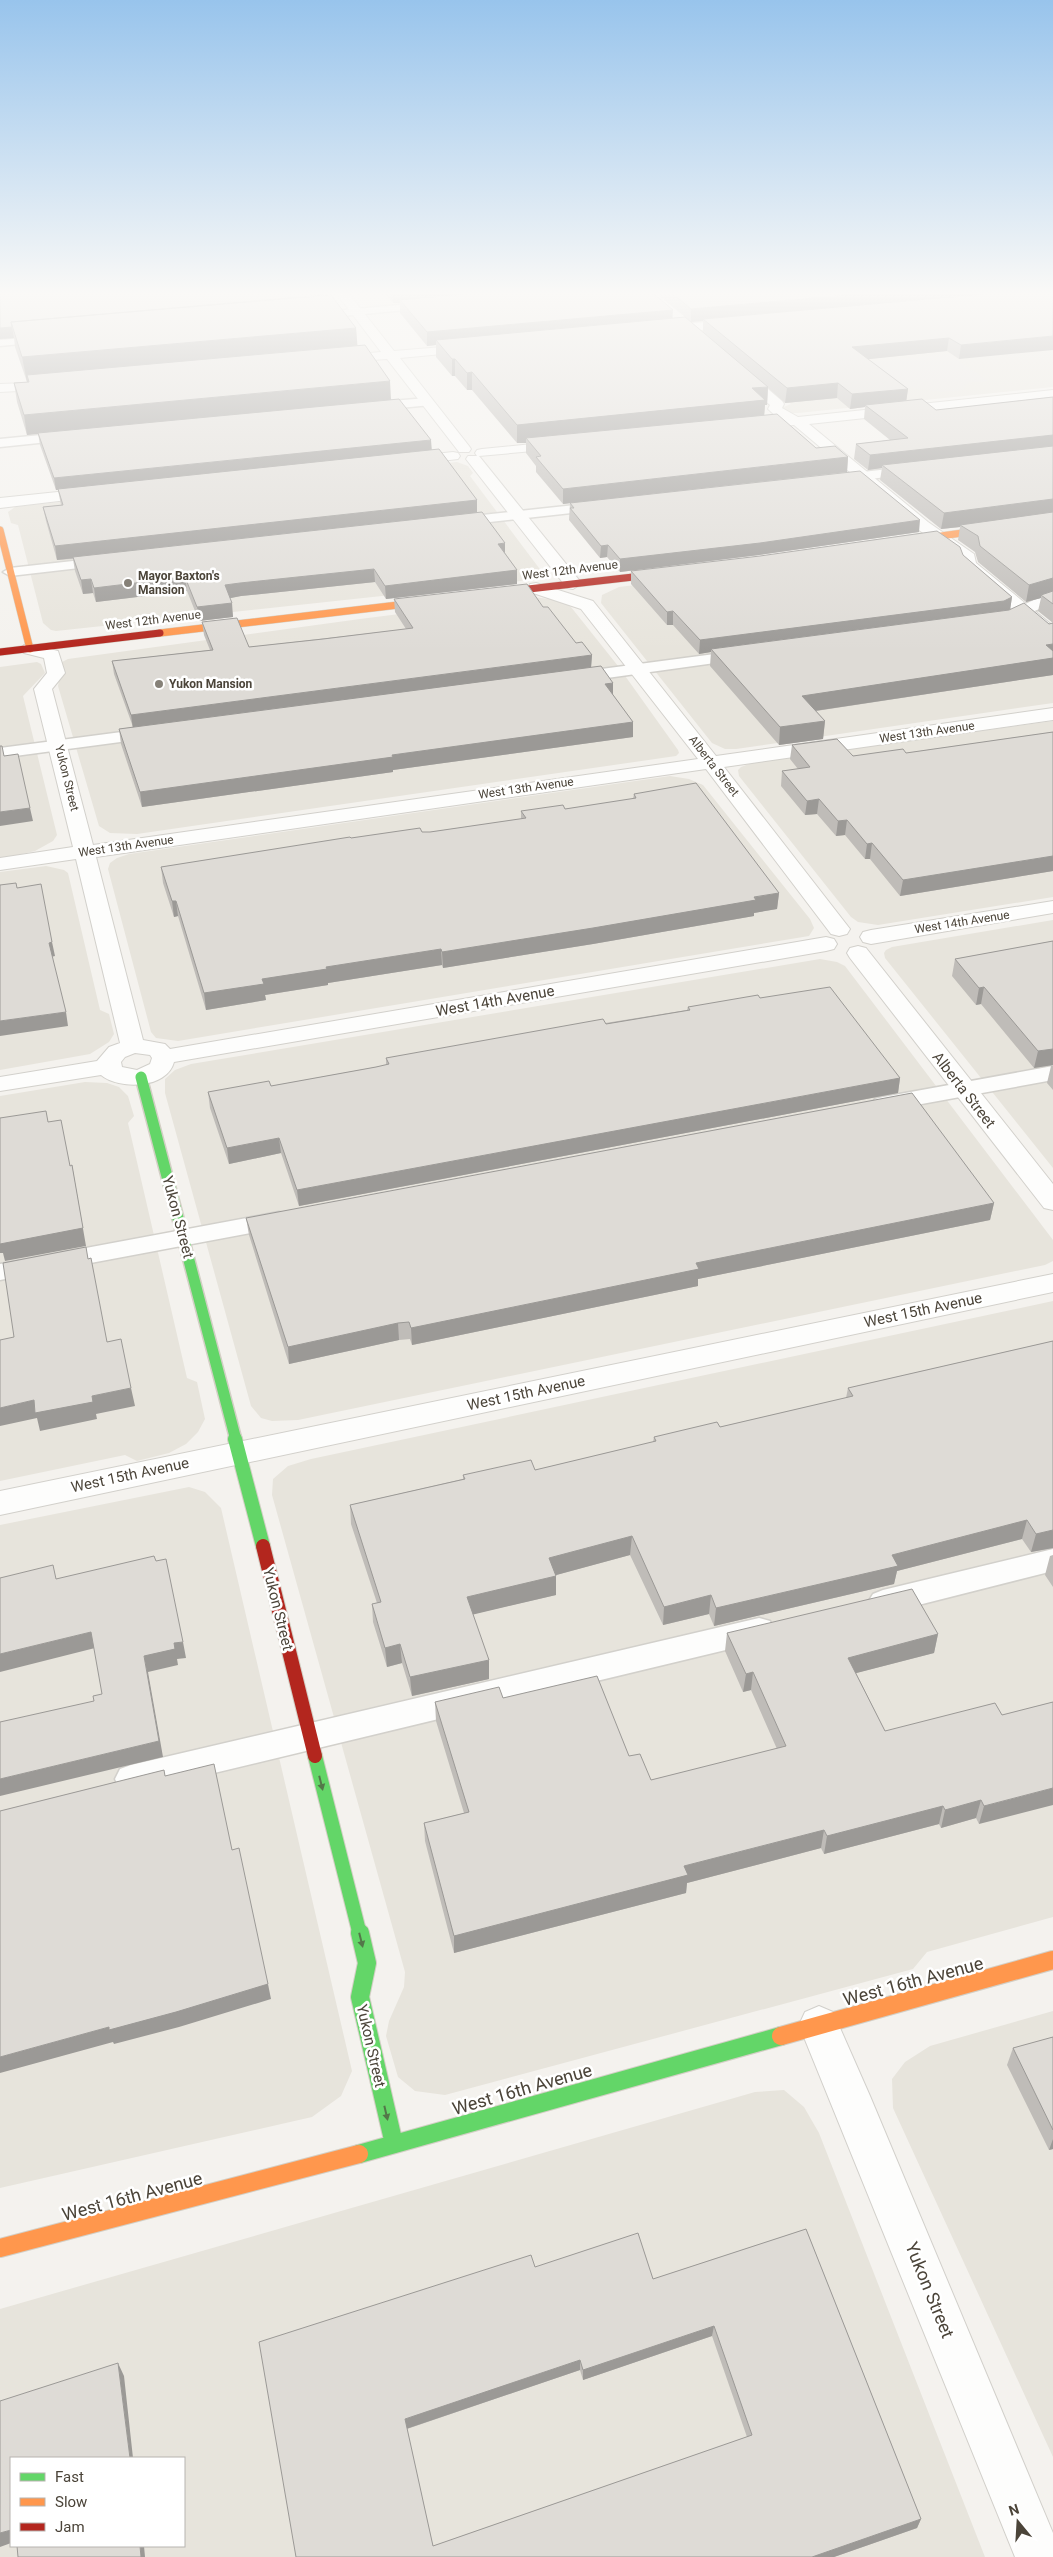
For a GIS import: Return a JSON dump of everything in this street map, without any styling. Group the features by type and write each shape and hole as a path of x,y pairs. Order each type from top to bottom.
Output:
{"street":[{"path":"436,413 573,584"},
{"path":"780,413 797,421 922,525 968,557 968,564 1053,635"},
{"path":"738,427 870,413"},
{"path":"395,462 580,443"},
{"path":"0,503 108,492"},
{"path":"892,543 1053,520"},
{"path":"0,530 6,569 30,648"},
{"name":"West 12th Avenue","path":"477,595 680,571"},
{"path":"536,588 587,605 602,580"},
{"name":"West 12th Avenue","path":"0,652 448,599"},
{"name":"Alberta Street","path":"587,605 711,762 833,936"},
{"name":"Yukon Street","path":"30,648 52,654 56,673 43,689 59,745 134,1046"},
{"name":"West 13th Avenue","path":"0,864 1053,714"},
{"name":"West 14th Avenue","path":"865,945 1053,908"},
{"path":"833,936 843,953 865,945"},
{"name":"West 14th Avenue","path":"164,1057 833,936"},
{"name":"Alberta Street","path":"865,945 963,1089 1053,1202"},
{"path":"134,1046 150,1046 157,1049 164,1057 161,1067 141,1077 132,1078 116,1074 109,1066 109,1061 117,1052 134,1046"},
{"path":"0,1084 109,1066"},
{"name":"Yukon Street","path":"141,1077 239,1452 367,1963 360,1997 394,2144"},
{"name":"West 15th Avenue","path":"0,1503 1053,1283"},
{"name":"West 16th Avenue","path":"0,2248 394,2144 1053,1960"},
{"name":"Yukon Street","path":"819,2025 856,2110 1039,2557"}],"lane":[{"path":"0,443 84,435"},
{"path":"821,481 926,469"},
{"path":"443,524 618,504"},
{"path":"6,569 120,560"},
{"path":"987,622 1006,620 1041,602 1053,600"},
{"path":"559,680 762,653"},
{"path":"0,753 167,731"},
{"path":"858,1109 1053,1073"},
{"path":"0,1272 302,1215"},
{"path":"855,1608 1053,1560"},
{"path":"106,1785 787,1624"}],"shaded area":[{"path":"457,462 468,466 473,473 470,476 542,572 541,574 521,581 56,631 51,630 43,623 18,525 11,523 8,512 15,507 30,505"},
{"path":"933,548 956,559 1053,651 1053,703 736,749 725,749 712,743 601,603 602,595 619,587"},
{"path":"534,597 562,601 571,607 618,666 678,750 679,753 676,756 137,834 110,833 99,826 58,686 62,662 68,659"},
{"path":"37,662 41,664 45,673 23,696 57,835 53,841 35,851 0,859 0,667"},
{"path":"1053,721 1053,897 878,925 858,922 851,917 739,776 738,770 754,762"},
{"path":"670,776 689,779 703,785 810,919 814,928 809,936 178,1041 156,1038 151,1032 108,869 110,863 117,858 129,854"},
{"path":"46,866 64,870 68,873 100,1010 109,1014 114,1034 109,1042 90,1054 0,1070 0,872"},
{"path":"1053,920 1053,1168 885,958 884,953 892,947"},
{"path":"820,959 837,962 845,966 1053,1240 1053,1261 1045,1265 298,1420 272,1421 261,1418 251,1406 165,1093 165,1079 175,1070 191,1064"},
{"path":"85,1082 107,1083 119,1087 128,1096 134,1116 128,1123 187,1378 197,1382 205,1419 198,1432 186,1444 169,1453 137,1461 125,1455 0,1481 0,1096"},
{"path":"1053,1301 1053,1917 927,1952 913,1969 445,2095 415,2091 398,2077 386,2036 389,2021 404,1987 405,1972 272,1495 273,1479 288,1466 311,1459"},
{"path":"189,1487 205,1492 221,1508 352,2071 341,2096 312,2117 0,2188 0,1525"},
{"path":"1053,2011 1053,2457 893,2108 892,2079 905,2062 930,2046"},
{"path":"784,2090 804,2107 819,2133 985,2557 0,2557 0,2309 755,2092"}],"building":[{"path":"247,413 410,413 431,440 54,478 38,433"},
{"path":"507,413 633,413 517,425"},
{"path":"876,413 1053,413 1053,435 870,455 856,444 908,438"},
{"path":"777,414 816,448 835,446 848,457 563,489 536,457 541,456 526,438"},
{"path":"1053,446 1053,499 944,513 882,465"},
{"path":"439,449 477,500 55,546 43,507 63,505 58,489"},
{"path":"860,471 920,520 760,543 620,559 608,545 601,546 570,508 574,508 570,503"},
{"path":"482,512 505,543 498,544 517,570 385,586 374,569 240,583 225,585 232,603 197,607 185,577 94,588 91,579 81,580 73,557"},
{"path":"1053,512 1053,578 1029,585 980,546 978,536 960,525"},
{"path":"937,531 960,547 963,555 1012,597 1004,601 700,640 673,611 667,612 631,571 760,556"},
{"path":"527,584 543,607 548,607 576,643 582,642 592,655 131,715 112,661 213,650 202,622 237,618 249,647 413,628 394,599"},
{"path":"1053,591 1053,604 1041,595"},
{"path":"1024,603 1049,624 1053,623 1053,644 1046,645 1053,651 1053,658 802,696 825,721 780,727 711,649 1009,610"},
{"path":"601,666 613,683 605,684 633,722 140,792 119,729"},
{"path":"1053,732 1053,856 903,880 872,843 867,844 847,820 838,821 819,799 807,801 782,771 810,767 792,745 837,739 853,756 903,749 906,753"},
{"path":"0,746 2,746 4,756 18,754 30,808 0,812"},
{"path":"696,783 779,893 754,897 756,900 593,928 442,952 441,949 326,967 327,969 262,979 264,984 204,993 176,901 172,901 161,867 350,837 420,828 422,832 430,832 526,818 521,811 563,805 565,809 636,798 634,794"},
{"path":"16,883 17,888 41,884 52,942 49,943 66,1012 0,1021 0,885"},
{"path":"1053,941 1053,1049 1038,1051 984,987 979,988 955,959"},
{"path":"830,987 900,1078 297,1190 279,1138 227,1148 208,1092 269,1081 271,1086 376,1067 389,1064 386,1058 603,1019 606,1024 690,1010 688,1007 758,995 760,998"},
{"path":"912,1093 994,1203 696,1263 699,1269 411,1328 409,1322 398,1323 288,1347 246,1218"},
{"path":"46,1111 48,1122 61,1120 70,1166 72,1165 83,1228 0,1244 0,1118"},
{"path":"86,1247 88,1259 91,1258 107,1342 121,1339 131,1388 92,1396 93,1402 35,1413 34,1400 0,1408 0,1340 14,1337 3,1263"},
{"path":"1053,1341 1053,1530 1036,1534 1027,1520 892,1555 898,1566 716,1608 711,1595 664,1607 632,1536 549,1558 556,1576 467,1597 489,1660 410,1677 400,1644 385,1648 372,1604 381,1602 350,1505 465,1479 463,1475 531,1460 535,1470 656,1441 654,1437 717,1422 720,1427 853,1396 848,1388"},
{"path":"154,1556 156,1561 166,1559 183,1642 174,1643 175,1649 144,1656 159,1741 0,1779 0,1722 94,1701 93,1696 102,1694 91,1632 0,1654 0,1578 53,1565 56,1579"},
{"path":"912,1589 938,1634 848,1658 885,1731 995,1703 1002,1715 1053,1702 1053,1788 984,1806 981,1800 945,1810 943,1806 827,1836 824,1830 684,1866 688,1875 454,1936 424,1823 469,1812 435,1702 499,1687 503,1698 597,1676 629,1756 640,1754 651,1780 786,1746 753,1672 746,1674 727,1633"},
{"path":"214,1764 232,1850 239,1848 268,1984 176,2012 109,2030 109,2027 0,2057 0,1811 164,1770 165,1776"},
{"path":"1053,2037 1053,2130 1013,2048"},
{"path":"806,2229 921,2519 812,2557 296,2557 259,2342 531,2255 535,2267 638,2233 653,2279","holes":["714,2326 752,2435 433,2546 405,2419 580,2360 583,2370"]},
{"path":"118,2363 130,2457 10,2457 10,2530 0,2533 0,2401"},
{"path":"17,2547 140,2547 141,2557 18,2557"}],"traffic: fast":[{"path":"141,1077 263,1546"},
{"path":"315,1756 367,1963 360,1997 394,2144"},
{"path":"359,2154 781,2036"}],"traffic: slow":[{"path":"906,541 1053,520"},
{"path":"0,530 30,649"},
{"path":"160,633 432,601"},
{"path":"781,2036 1053,1960"},
{"path":"0,2248 359,2154"}],"traffic: jam":[{"path":"494,593 668,573"},
{"path":"0,652 160,633"},
{"path":"263,1546 315,1756"}],"place":[{"name":"Mayor Baxton's Mansion","path":"128,583"},
{"name":"Yukon Mansion","path":"159,684"}]}
